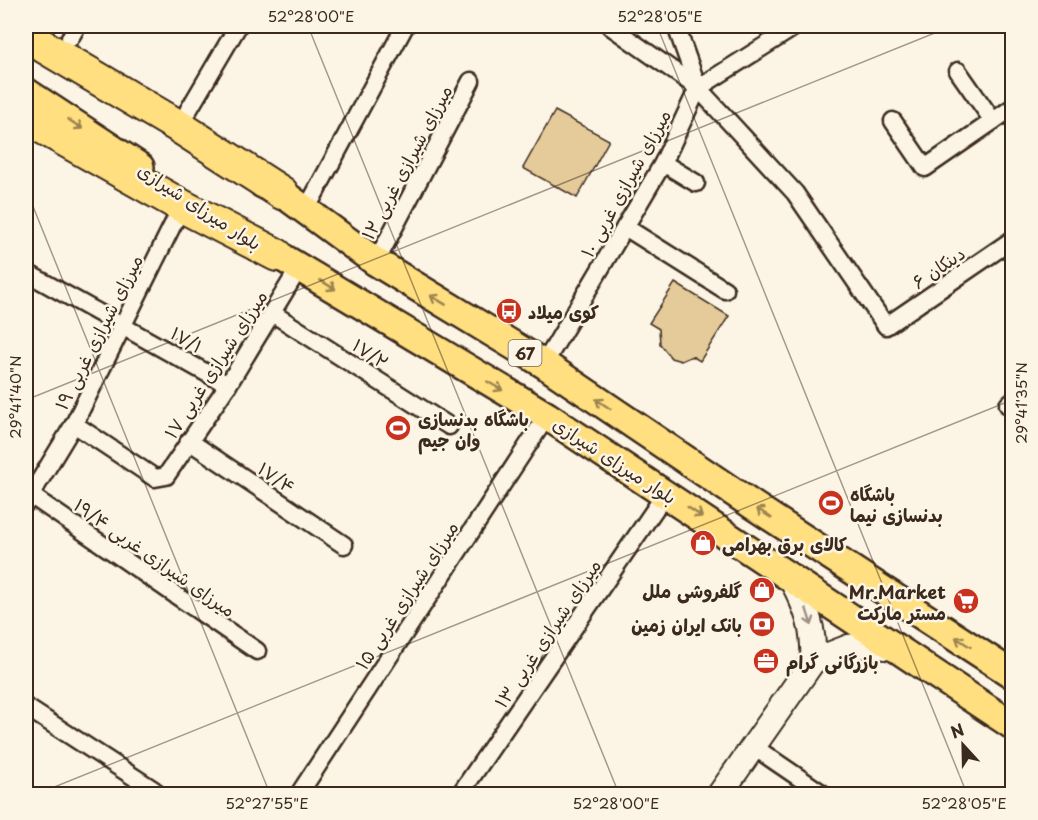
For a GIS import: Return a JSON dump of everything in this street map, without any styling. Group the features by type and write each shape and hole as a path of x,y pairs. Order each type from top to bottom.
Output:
{"highway":[{"path":"26,36 178,126 294,202"},
{"path":"26,118 182,206 288,262"}],"main road":[{"name":"67","path":"26,53 177,141 294,202 376,262 544,364 754,506 1012,674"},
{"name":"بلوار میرزای شیرازی","path":"26,93 288,262 547,416 1012,725"}],"street":[{"path":"188,111 238,26"},
{"path":"294,202 405,26"},
{"path":"610,26 698,87"},
{"path":"676,26 698,87"},
{"path":"698,87 796,26"},
{"path":"958,71 993,121"},
{"name":"۱۲ میرزای شیرازی غربی","path":"376,262 471,81"},
{"name":"۱۰ میرزای شیرازی غربی","path":"544,364 663,163 698,87"},
{"name":"دینکان ۶","path":"698,87 795,193 886,326 1012,240"},
{"path":"893,121 925,168 1012,108"},
{"path":"663,163 696,183"},
{"name":"۱۹ میرزای شیرازی غربی","path":"27,496 74,424 125,326 182,206"},
{"path":"625,227 725,290"},
{"name":"۱۷ میرزای شیرازی غربی","path":"74,424 155,478 160,479 166,476 228,385 272,313 288,262"},
{"name":"۱۷/۱","path":"29,274 228,385"},
{"name":"۱۷/۲","path":"272,313 449,426"},
{"name":"۱۵ میرزای شیرازی غربی","path":"298,795 547,416"},
{"name":"۱۷/۴","path":"189,441 344,545"},
{"name":"۱۳ میرزای شیرازی غربی","path":"460,795 666,493"},
{"name":"۱۹/۴ میرزای شیرازی غربی","path":"27,496 257,651"},
{"path":"720,795 813,661 814,638 811,623 790,577"},
{"path":"813,661 849,647 867,645 896,648"},
{"path":"26,707 154,790"},
{"path":"754,747 823,795"}],"building":[{"path":"555,111 609,140 577,198 523,168"},
{"path":"675,283 729,316 700,361 692,356 681,361 671,358 660,344 659,329 649,323"}],"place":[{"name":"کوی میلاد","path":"509,311"},
{"name":"باشگاه بدنسازی وان جیم","path":"398,428"},
{"name":"باشگاه بدنسازی نیما","path":"831,503"},
{"name":"کالای برق بهرامی","path":"703,543"},
{"name":"گلفروشی ملل","path":"762,590"},
{"name":"Mr.Market مستر مارکت","path":"966,601"},
{"name":"بانک ایران زمین","path":"762,624"},
{"name":"بازرگانی گرام","path":"766,661"}]}
